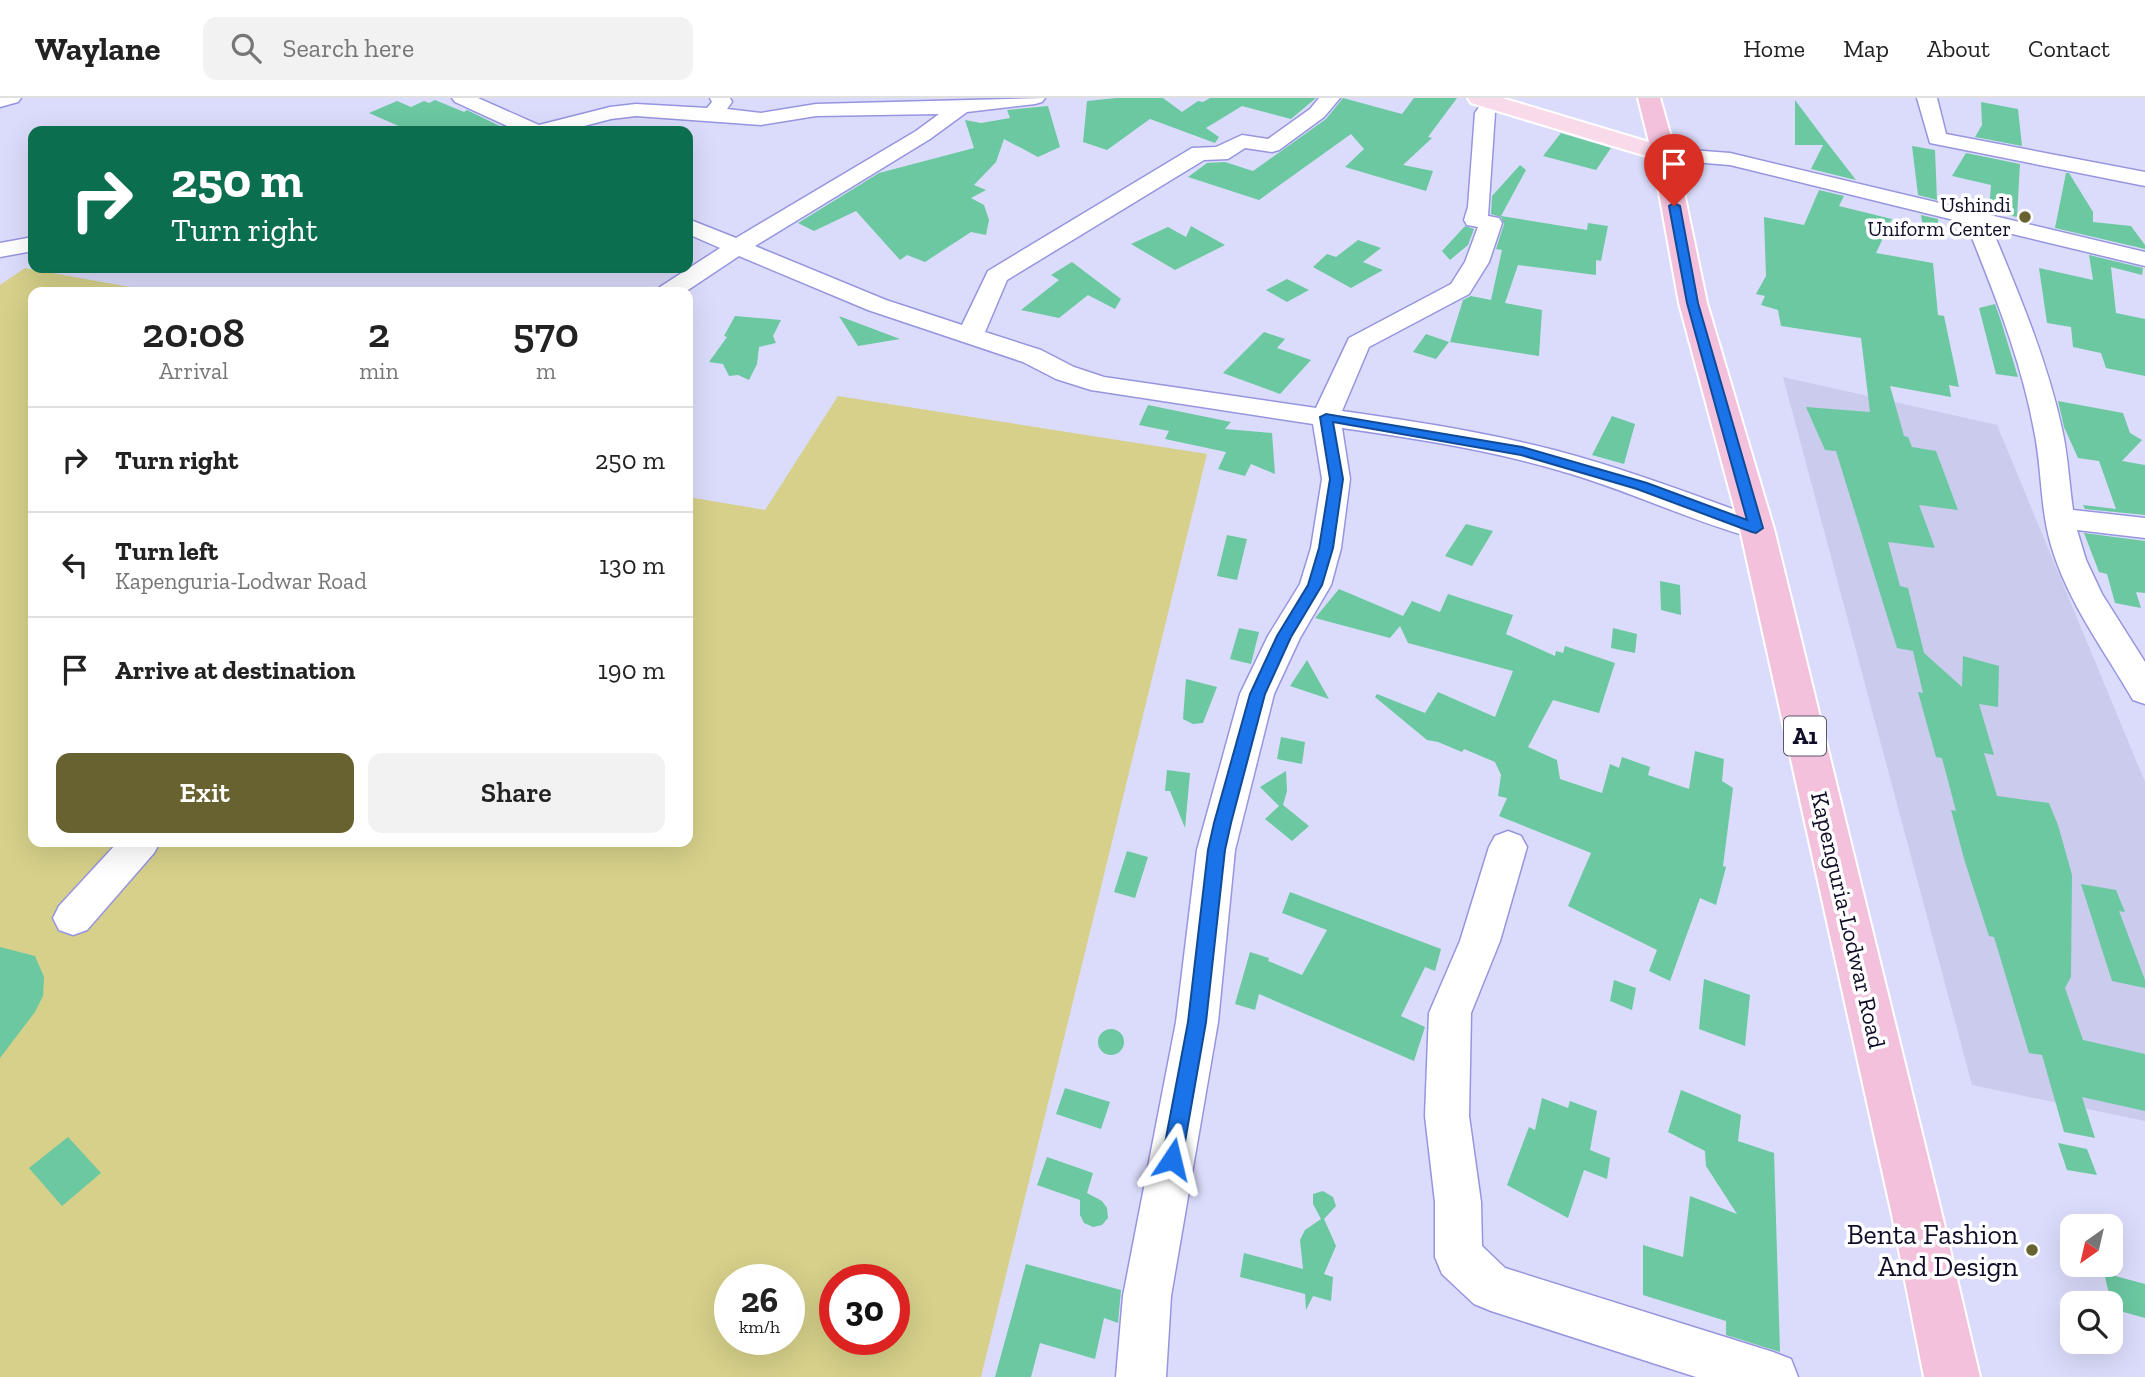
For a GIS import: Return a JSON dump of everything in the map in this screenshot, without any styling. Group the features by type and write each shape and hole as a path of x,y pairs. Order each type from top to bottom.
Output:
{"highway":[{"name":"Kapenguria-Lodwar Road","path":"1649,98 1664,154 1693,303 1756,528 1952,1377"}],"main road":[{"path":"1485,100 1664,154"}],"street":[{"path":"0,101 11,98"},
{"path":"462,98 523,126"},
{"path":"561,126 610,113 636,110 716,106 761,119 816,110 961,107 1035,98"},
{"path":"970,336 997,276 1200,153 1220,154 1242,141 1272,146 1317,113 1330,98"},
{"path":"1927,98 1937,139 2145,179"},
{"path":"1141,1377 1147,1296 1197,1022 1216,850 1257,694 1284,636 1315,585 1326,548 1336,479 1326,417 1357,343 1460,289 1477,262 1492,223 1475,220 1479,207 1485,100"},
{"path":"676,287 738,246 923,135 961,107"},
{"path":"1664,154 1730,159 2145,259"},
{"path":"1975,216 2008,300 2039,394 2048,430 2059,518 2070,559 2085,590 2145,691"},
{"path":"693,228 877,305 1032,356 1065,373 1100,384 1326,417 1522,452 1642,486 1756,528"},
{"path":"0,250 28,245"},
{"path":"2059,518 2145,528"},
{"path":"1508,846 1480,941 1450,1013 1447,1116 1458,1202 1459,1257 1491,1287 1773,1377"},
{"path":"73,918 137,847"}],"shaded area":[{"path":"25,268 28,269 28,273 52,273 130,287 28,287 28,847 693,847 693,498 765,510 838,396 1207,454 981,1377 0,1377 0,285"},
{"path":"1783,377 1997,425 2145,782 2145,1121 1972,1085"}],"building":[{"path":"1163,98 1182,112 1198,101 1203,102 1210,98 1316,98 1291,119 1242,106 1206,128 1219,137 1215,143 1150,119 1107,150 1083,142 1087,101"},
{"path":"1343,98 1402,114 1414,98 1457,98 1428,137 1432,138 1403,165 1433,171 1426,191 1345,167 1364,149 1351,134 1259,200 1188,177 1207,163 1225,162 1253,171 1326,119"},
{"path":"435,100 464,112 467,110 500,126 399,126 369,113 397,101 411,107 424,101 429,103"},
{"path":"1795,100 1856,180 1811,169 1823,145 1795,145"},
{"path":"1981,102 2018,109 2022,146 1975,137 1982,125"},
{"path":"1048,106 1060,147 1038,157 1004,139 996,162 974,185 986,190 971,198 984,205 989,220 986,235 971,232 925,262 907,255 900,260 856,211 814,231 798,223 879,173 974,148 965,120 981,123 1010,118 1007,110"},
{"path":"1561,133 1611,148 1596,170 1543,156"},
{"path":"1912,146 1935,150 1937,200 1918,195"},
{"path":"1966,153 2020,164 2017,217 1989,211 1991,185 1952,176"},
{"path":"1520,165 1526,170 1501,216 1587,230 1588,223 1608,226 1601,261 1596,260 1596,275 1518,265 1505,303 1542,310 1539,356 1450,342 1463,300 1471,296 1491,300 1502,250 1496,249 1504,224 1501,217 1491,214 1492,196"},
{"path":"2066,173 2069,173 2093,212 2093,222 2131,226 2145,249 2055,228"},
{"path":"1819,190 1844,196 1839,206 1892,219 1876,253 1933,263 1938,315 1944,316 1959,387 1949,385 1951,397 1890,386 1904,436 1908,437 1912,447 1936,451 1958,510 1919,505 1935,548 1888,542 1900,586 1908,588 1924,653 1962,687 1963,656 1999,666 1998,707 1979,704 1994,755 1984,753 1997,796 2049,803 2058,825 2072,875 2071,977 2065,988 2083,1040 2145,1054 2145,1111 2082,1097 2095,1138 2064,1132 2042,1055 2029,1053 1994,937 1989,936 1965,862 1951,810 1956,811 1942,758 1936,757 1918,692 1923,693 1913,651 1897,648 1836,451 1825,450 1806,407 1870,412 1861,338 1781,326 1778,310 1761,305 1765,296 1756,294 1766,276 1764,217 1804,225"},
{"path":"1921,215 1938,219 1939,232 1924,233"},
{"path":"1191,226 1225,245 1175,270 1131,244 1168,227 1186,237"},
{"path":"1465,226 1474,229 1468,245 1450,260 1442,251"},
{"path":"1358,240 1381,248 1363,262 1383,270 1351,288 1313,267 1327,254 1336,257"},
{"path":"2089,255 2143,268 2142,275 2111,267 2116,313 2145,319 2145,376 2106,368 2101,353 2073,347 2071,327 2047,323 2039,268 2093,280"},
{"path":"1072,262 1121,299 1115,309 1088,295 1059,318 1021,310 1059,280 1051,275"},
{"path":"1287,279 1309,290 1287,302 1266,290"},
{"path":"1995,304 2018,377 1996,374 1979,308"},
{"path":"735,316 781,320 773,336 776,343 759,347 757,364 749,380 738,375 729,376 723,364 709,362 727,337 724,336"},
{"path":"839,316 900,339 858,346"},
{"path":"1264,332 1285,339 1277,348 1311,360 1280,394 1223,373"},
{"path":"1426,334 1449,342 1436,359 1413,352"},
{"path":"2058,401 2123,413 2130,433 2142,440 2122,461 2145,465 2145,515 2085,509 2083,505 2116,509 2099,461 2078,458 2064,427"},
{"path":"1148,405 1231,422 1225,429 1272,433 1275,474 1251,464 1245,476 1218,469 1226,452 1165,439 1169,431 1139,425"},
{"path":"1612,416 1635,424 1624,464 1592,455"},
{"path":"1466,524 1493,531 1472,566 1445,556"},
{"path":"2084,533 2145,541 2145,593 2136,592 2141,608 2115,603 2107,574 2099,572"},
{"path":"1227,535 1247,539 1237,580 1217,576"},
{"path":"1660,581 1680,585 1681,615 1661,610"},
{"path":"1339,589 1403,616 1412,601 1440,612 1448,594 1513,615 1506,634 1555,656 1556,651 1563,653 1565,646 1615,663 1599,713 1553,700 1528,747 1557,760 1560,779 1602,793 1610,764 1619,768 1622,757 1650,767 1648,775 1689,789 1695,751 1724,759 1722,781 1733,788 1723,866 1726,867 1716,905 1700,898 1670,981 1649,971 1657,950 1568,906 1591,853 1499,816 1507,798 1498,796 1501,775 1495,762 1464,749 1462,752 1427,740 1375,697 1377,694 1425,713 1438,692 1495,717 1513,671 1408,643 1400,626 1390,638 1315,618"},
{"path":"1239,628 1259,632 1251,664 1230,659"},
{"path":"1613,628 1637,634 1635,653 1611,648"},
{"path":"1307,660 1329,699 1290,686"},
{"path":"1186,679 1217,687 1203,723 1193,724 1183,719"},
{"path":"1281,737 1305,742 1302,764 1277,759"},
{"path":"1167,770 1190,773 1185,828 1170,791 1165,791"},
{"path":"1286,771 1287,791 1283,805 1309,826 1292,841 1265,819 1279,806 1260,787"},
{"path":"1127,851 1148,857 1135,898 1114,892"},
{"path":"2081,884 2116,890 2125,912 2119,911 2145,980 2145,988 2112,981"},
{"path":"1290,892 1441,949 1435,971 1425,967 1401,1016 1425,1027 1414,1061 1259,994 1255,1010 1235,1004 1250,952 1269,958 1268,961 1302,975 1327,930 1282,913"},
{"path":"0,947 35,956 44,977 43,996 35,1012 0,1058"},
{"path":"1704,979 1750,995 1745,1046 1699,1029"},
{"path":"1614,980 1636,988 1632,1010 1610,1001"},
{"path":"1111,1029 1120,1033 1124,1042 1120,1051 1111,1055 1102,1051 1098,1042 1102,1033"},
{"path":"1065,1088 1110,1102 1101,1129 1056,1114"},
{"path":"1681,1090 1741,1115 1738,1141 1774,1153 1780,1352 1726,1335 1726,1321 1643,1295 1643,1245 1683,1257 1690,1196 1737,1214 1706,1166 1705,1151 1668,1132"},
{"path":"1542,1098 1568,1108 1570,1101 1597,1111 1590,1150 1610,1158 1607,1179 1584,1170 1568,1218 1507,1185 1529,1127 1535,1130"},
{"path":"68,1137 101,1173 62,1206 29,1168"},
{"path":"2058,1143 2087,1149 2097,1175 2067,1170"},
{"path":"1047,1157 1093,1173 1087,1193 1102,1201 1107,1208 1108,1218 1102,1225 1093,1227 1084,1223 1080,1215 1080,1200 1037,1185"},
{"path":"1323,1191 1333,1197 1336,1206 1324,1219 1336,1246 1324,1274 1333,1277 1331,1301 1313,1296 1306,1310 1305,1294 1240,1277 1244,1253 1303,1269 1300,1240 1305,1230 1321,1219 1313,1204 1313,1194"},
{"path":"1026,1264 1121,1290 1118,1323 1104,1318 1095,1359 1040,1343 1031,1377 995,1377"},
{"path":"2105,1278 2123,1278 2145,1284 2145,1318 2123,1312 2123,1291 2108,1291"}],"place":[{"name":"Ushindi Uniform Center","path":"2025,217"},
{"name":"Benta Fashion And Design","path":"2032,1250"}],"route":[{"path":"1172,1159 1197,1022 1216,850 1257,694 1284,636 1315,585 1326,548 1336,479 1326,417 1522,452 1642,486 1756,528 1693,303 1674,206"}]}
